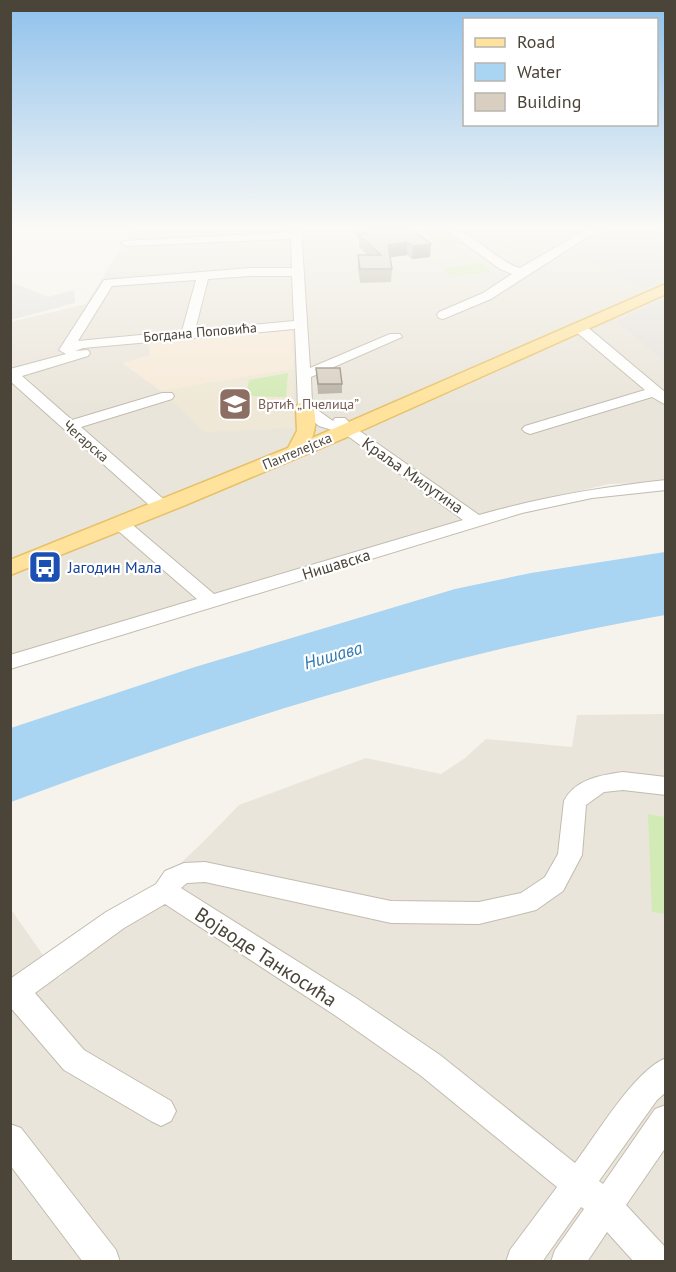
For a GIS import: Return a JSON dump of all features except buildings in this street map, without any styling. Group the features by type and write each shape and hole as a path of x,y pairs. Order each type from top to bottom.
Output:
{"main road":[{"name":"Пантелејска","path":"10,568 122,525 349,430 665,288"},
{"path":"296,451 306,431 304,399"}],"street":[{"path":"72,352 105,288"},
{"path":"188,333 200,288"},
{"path":"299,288 304,399"},
{"path":"443,315 487,297 500,288"},
{"name":"Богдана Поповића","path":"11,374 72,352 135,338 302,324"},
{"path":"580,328 660,396"},
{"path":"304,375 395,337"},
{"name":"Чегарска","path":"11,374 163,508"},
{"path":"69,426 166,396"},
{"path":"530,429 592,412 625,399 660,396"},
{"name":"Краља Милутина","path":"304,399 320,420 340,430 349,430 476,521"},
{"name":"Нишавска","path":"10,662 476,521 592,493 666,485"},
{"path":"122,525 212,602"},
{"path":"161,1111 74,1060 14,993 115,920 165,891 174,878 183,873 205,872 391,912 479,913 527,902 554,884 570,855 574,801 598,784 622,781 666,786"},
{"name":"Војводе Танкосића","path":"165,891 345,1007 430,1065 605,1206 656,1262"},
{"path":"522,1262 647,1090 666,1072"},
{"path":"567,1262 666,1120"},
{"path":"10,1139 104,1262"}],"shaded area":[{"path":"11,288 26,288 48,297 74,290 75,303 11,320"},
{"path":"96,288 665,288 665,298 615,321 665,362 665,482 609,484 488,512 223,597 11,660 10,322 86,304"},
{"path":"666,298 665,362 615,321"},
{"path":"292,329 294,369 161,391 122,363 150,355 148,342"},
{"name":"Вртић „Пчелица”","path":"294,369 294,428 205,432 161,391"},
{"path":"665,714 665,1261 11,1261 10,908 59,978 239,805 366,758 441,774 465,758 486,739 572,747 577,715"}],"green space":[{"path":"288,373 286,397 246,396 249,380"},
{"path":"648,814 665,817 665,914 652,912"}],"water":[{"name":"Нишава","path":"665,552 665,615 582,631 416,670 252,718 11,802 11,728 195,667 455,589 531,573"}],"place":[{"name":"Вртић „Пчелица”","path":"235,404"},
{"name":"Јагодин Мала","path":"45,567"}]}
